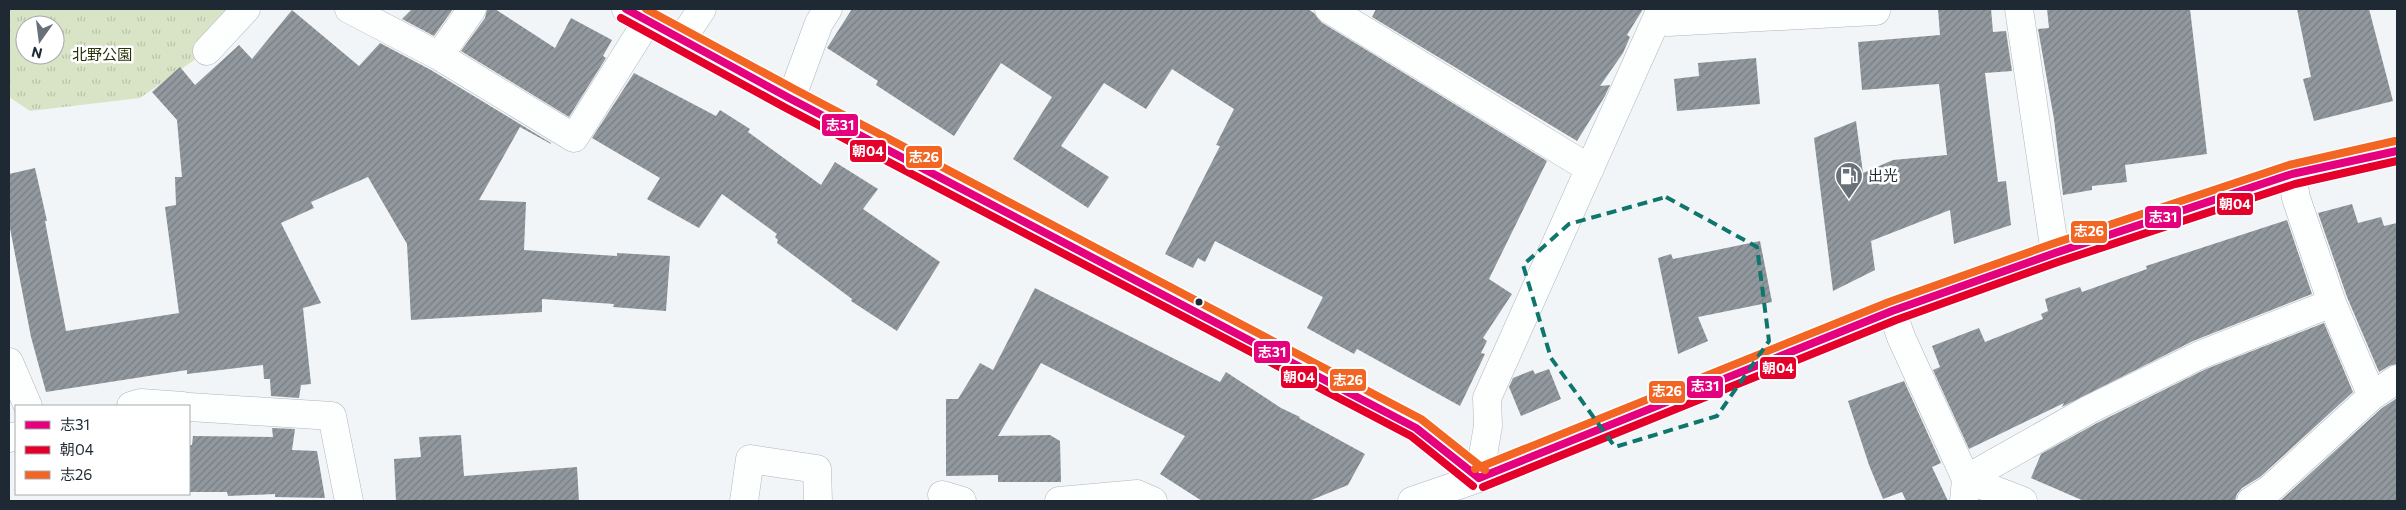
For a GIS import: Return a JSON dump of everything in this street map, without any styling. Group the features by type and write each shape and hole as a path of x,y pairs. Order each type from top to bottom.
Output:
{"street":[{"path":"207,51 246,9"},
{"path":"349,9 439,56 574,138 637,14 792,99 1416,428 1479,478"},
{"path":"439,56 472,9"},
{"path":"682,39 702,9"},
{"path":"792,99 819,23 828,9"},
{"path":"1329,9 1590,168"},
{"path":"2019,9 2055,253"},
{"path":"1479,478 1488,426 1487,398 1659,14 1668,22 1876,11"},
{"path":"1412,501 1479,478 1892,310 2292,174 2397,151"},
{"path":"2292,174 2296,198 2332,303 2372,396"},
{"path":"1965,490 2090,409 2200,355 2332,303"},
{"path":"1892,310 1901,337 1965,490"},
{"path":"9,362 28,405"},
{"path":"2252,501 2270,489 2372,396 2397,379"},
{"path":"134,405 141,403 169,405"},
{"path":"190,407 332,416 349,501"},
{"path":"744,501 750,459 817,469 818,501"},
{"path":"1965,490 2023,501"},
{"path":"1059,501 1137,494 1153,501"}],"highlighted area":[{"path":"1666,197 1757,247 1769,341 1717,416 1615,447 1551,358 1523,265 1569,224"}],"green space":[{"name":"北野公園","path":"9,9 246,9 207,51 140,98 30,111 9,97"}],"building":[{"path":"412,9 453,9 434,36 402,19"},
{"path":"487,9 495,9 555,48 571,18 612,40 603,56 606,58 569,117 461,51 485,18"},
{"path":"852,9 1308,9 1321,22 1547,161 1489,279 1512,294 1483,338 1487,341 1481,353 1485,354 1460,406 1357,349 1354,354 1307,328 1323,297 1215,241 1205,262 1198,258 1193,268 1165,254 1220,146 1216,145 1234,109 1172,69 1146,109 1104,83 1061,146 1109,177 1088,208 1013,159 1052,97 1001,63 954,136 876,85 878,81 827,48"},
{"path":"1376,9 1643,9 1627,35 1630,37 1623,53 1600,86 1610,85 1605,96 1577,141 1372,17"},
{"path":"1938,9 1991,9 1993,32 2006,31 2012,71 1985,73 1998,182 2006,181 2011,225 1954,244 1950,210 1871,241 1875,270 1833,291 1814,138 1856,121 1863,173 1893,160 1947,155 1939,84 1862,90 1858,42 1940,35"},
{"path":"2047,9 2190,9 2207,154 2125,165 2127,182 2092,186 2092,190 2063,195 2054,119 2038,29 2049,28"},
{"path":"2297,9 2369,9 2393,101 2314,121 2303,79 2311,77"},
{"path":"292,10 359,66 380,43 431,70 551,143 520,127 479,200 526,202 524,250 617,256 617,253 670,256 666,311 613,307 614,304 542,299 542,312 411,320 407,244 368,177 311,202 314,208 281,223 321,303 303,308 311,384 301,385 299,398 271,396 270,379 264,379 263,365 187,374 187,370 46,392 31,337 9,223 9,174 35,168 47,221 45,221 66,331 179,313 165,207 176,205 175,177 182,177 177,120 152,92 180,67 195,85 239,45 252,59"},
{"path":"1756,58 1760,104 1677,111 1674,79 1699,76 1698,63"},
{"path":"634,73 716,116 720,110 750,129 748,132 821,185 835,162 878,189 863,209 940,262 897,331 851,301 852,299 777,243 778,240 775,237 777,234 722,194 699,228 647,199 660,178 592,138"},
{"path":"2352,204 2358,223 2381,217 2384,226 2397,223 2397,364 2379,372 2347,297 2318,213"},
{"path":"2287,220 2312,294 2193,341 2062,407 2064,403 1969,449 1933,370 1940,367 1932,346 1979,328 1985,342 2043,319 2041,314 2048,311 2045,299 2080,287 2082,292 2147,269 2146,266"},
{"path":"1760,241 1772,302 1698,317 1708,341 1678,354 1658,258 1671,254 1673,259"},
{"path":"1035,288 1220,382 1226,372 1281,408 1365,454 1348,485 1309,501 1202,501 1160,474 1185,436 1041,363 998,436 1050,435 1060,441 1061,482 998,482 998,475 946,476 946,399 958,399 980,363 993,370"},
{"path":"2324,323 2353,392 2260,477 2242,488 2237,494 2235,501 2084,501 2031,478 2041,454 2097,423 2206,369"},
{"path":"1549,369 1561,399 1521,416 1509,387 1513,378 1533,370 1535,374"},
{"path":"1904,381 1941,463 1932,467 1948,501 1906,501 1902,492 1883,499 1869,465 1848,401"},
{"path":"2397,398 2397,501 2280,501 2382,408"},
{"path":"272,428 295,429 292,450 317,451 325,498 275,497 275,494 228,496 227,492 190,492 190,445 192,445 193,436 273,437"},
{"path":"461,435 464,476 577,467 579,501 396,501 394,459 421,457 419,437"}],"transit line":[{"name":"志31","path":"626,9 791,99 1416,428 1479,478"},
{"name":"志26","path":"646,9 1421,419 1485,470"},
{"name":"朝04","path":"621,18 786,108 1411,436 1473,486"},
{"name":"志26","path":"1475,469 1889,302 2052,244 2289,165 2395,141"},
{"name":"志31","path":"1479,478 1892,311 2055,253 2292,174 2397,151"},
{"name":"朝04","path":"1483,487 1896,320 2058,262 2295,184 2397,161"}],"place":[{"name":"出光","path":"1849,200"}]}
